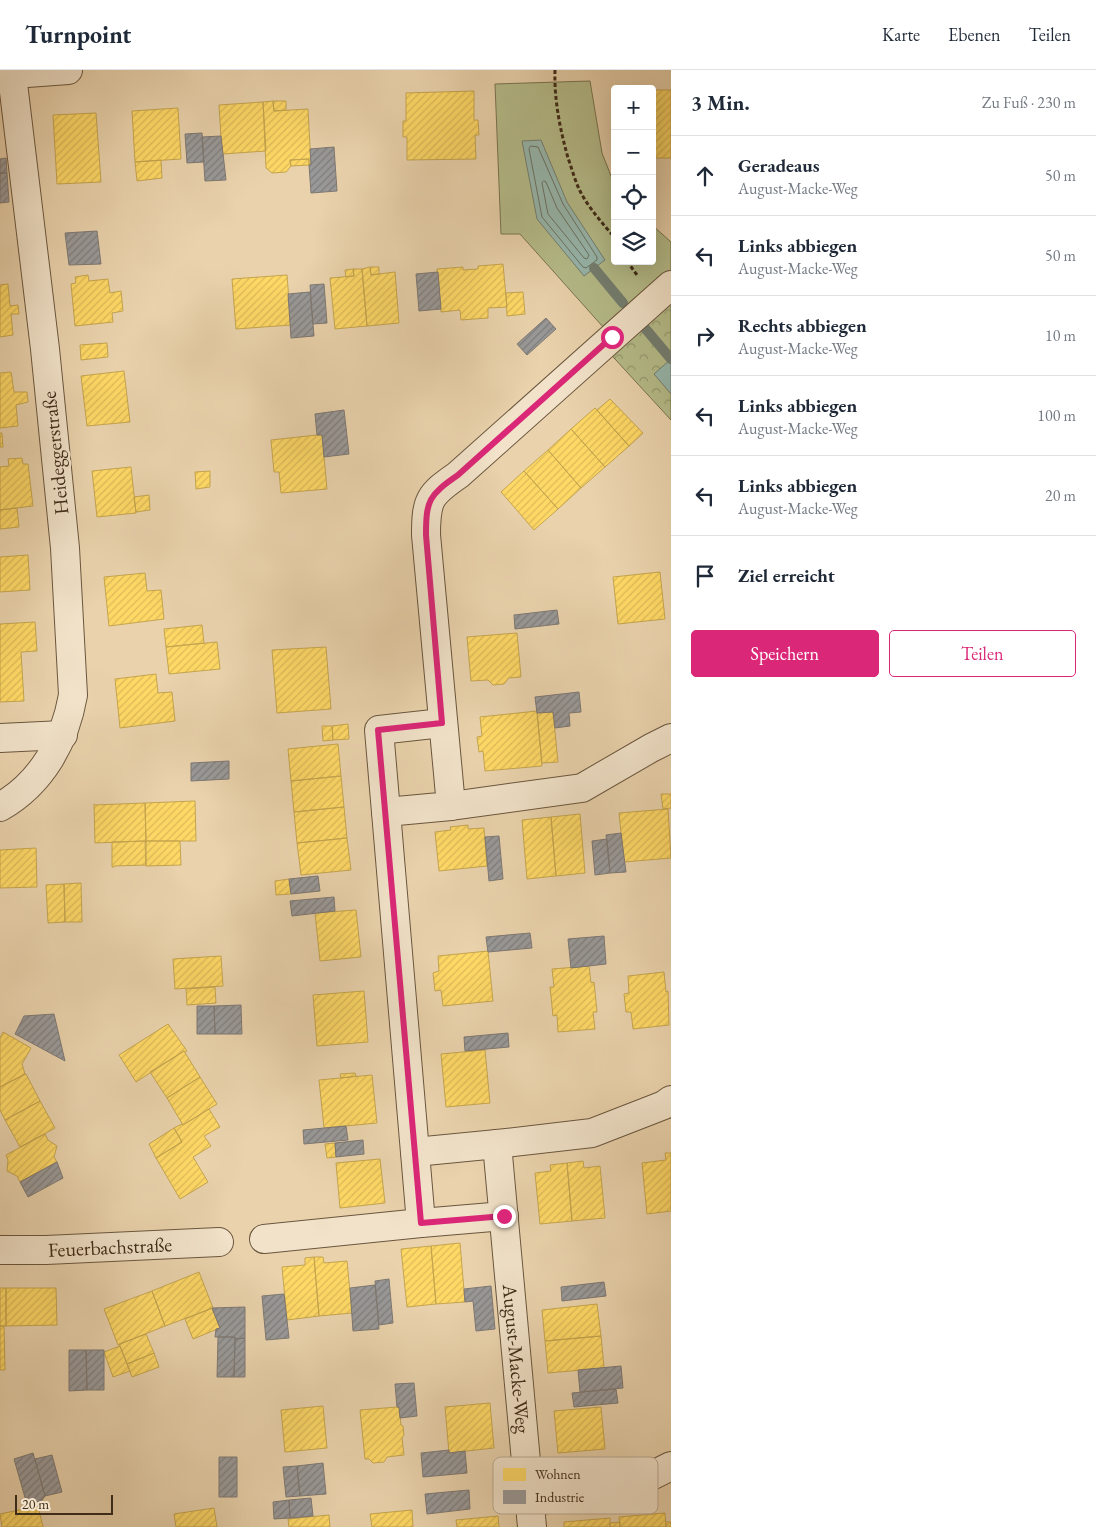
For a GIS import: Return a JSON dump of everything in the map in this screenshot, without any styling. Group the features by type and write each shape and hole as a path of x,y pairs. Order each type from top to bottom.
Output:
{"street":[{"path":"6,75 68,70"},
{"name":"Heideggerstraße","path":"0,807 10,802 30,785 54,753 63,735 73,695 65,548 45,349 6,75"},
{"path":"451,806 426,535 426,517 429,502 438,489 458,475 671,285"},
{"path":"421,1223 378,730 442,723"},
{"path":"0,738 63,735"},
{"path":"386,812 451,806 582,788 671,738"},
{"path":"415,1152 592,1133 664,1105 671,1100"},
{"name":"August-Macke-Weg","path":"498,1144 526,1457"},
{"path":"264,1239 504,1216"},
{"name":"Feuerbachstraße","path":"0,1250 46,1250 219,1242"},
{"name":"August-Macke-Weg","path":"658,1473 671,1466"}],"path":[{"path":"555,70 556,98 561,133 572,171 580,191 611,233"}],"green space":[{"path":"590,81 602,153 611,176 611,265 656,265 656,229 671,242 671,296 612,337 520,234 501,234 495,84"},
{"path":"671,296 671,420 603,346"}],"water":[{"path":"541,140 567,202 605,260 584,276 537,219 522,141"},
{"path":"671,359 671,394 654,374"}],"building: Wohnen":[{"path":"656,90 671,90 671,158 656,158"},
{"path":"474,91 474,120 478,120 479,135 475,135 476,159 407,160 407,137 403,137 403,121 406,121 406,93"},
{"path":"273,101 286,101 286,110 274,111"},
{"path":"273,101 274,111 308,109 311,165 309,165 309,159 290,160 291,166 286,172 272,173 266,168 263,102"},
{"path":"263,102 266,151 222,154 219,105"},
{"path":"178,108 181,159 135,162 132,111"},
{"path":"96,113 101,182 57,184 53,115"},
{"path":"309,159 309,165 291,166 290,160"},
{"path":"161,160 162,178 137,181 135,162"},
{"path":"503,264 507,307 488,308 488,318 461,320 460,310 441,312 437,269 463,267 463,270 478,269 478,266"},
{"path":"370,267 371,275 395,272 399,323 367,326 362,269"},
{"path":"370,267 379,267 379,274 371,275"},
{"path":"353,269 362,269 367,326 335,329 330,278 354,276"},
{"path":"353,269 354,276 346,277 345,270"},
{"path":"88,275 89,281 108,279 110,293 121,291 123,311 112,313 113,322 75,326 71,284 76,283 75,277"},
{"path":"287,275 291,325 236,329 232,279"},
{"path":"8,284 10,306 18,305 19,314 11,314 13,335 0,337 0,285"},
{"path":"523,292 525,314 507,316 506,293"},
{"path":"107,343 108,357 81,360 80,345"},
{"path":"124,371 130,422 87,426 81,376"},
{"path":"11,372 14,392 27,392 28,402 16,405 18,426 0,428 0,373"},
{"path":"610,399 643,433 629,446 597,410"},
{"path":"595,408 629,446 605,467 571,429"},
{"path":"571,429 605,467 581,488 548,450"},
{"path":"0,433 2,433 3,447 0,447"},
{"path":"322,435 327,489 281,493 279,472 274,472 271,440"},
{"path":"548,450 581,488 558,509 524,471"},
{"path":"22,458 23,464 28,464 33,506 0,510 0,467 9,466 8,459"},
{"path":"131,467 136,513 97,517 92,471"},
{"path":"210,471 210,487 196,489 195,472"},
{"path":"524,471 558,509 534,530 501,492"},
{"path":"149,495 150,510 136,512 134,497"},
{"path":"17,508 19,527 0,529 0,510"},
{"path":"28,555 30,590 0,592 0,557"},
{"path":"660,572 665,619 618,624 613,577"},
{"path":"145,573 147,591 161,590 164,619 109,626 104,577"},
{"path":"35,622 37,651 21,652 24,701 0,702 0,624"},
{"path":"202,625 204,643 166,647 164,629"},
{"path":"517,633 521,677 508,678 504,684 493,685 488,680 471,681 467,637"},
{"path":"217,642 220,669 169,674 166,647"},
{"path":"326,647 331,709 277,713 272,650"},
{"path":"156,674 158,693 172,692 175,721 120,728 115,679"},
{"path":"537,711 542,766 485,771 483,751 479,752 477,737 482,736 480,717"},
{"path":"553,712 558,762 542,763 537,713"},
{"path":"348,724 349,739 333,740 332,726"},
{"path":"322,726 332,726 333,740 323,741"},
{"path":"338,744 341,776 291,781 288,749"},
{"path":"341,776 344,807 294,812 291,781"},
{"path":"661,794 671,794 671,808 663,809"},
{"path":"195,801 196,841 146,841 145,803"},
{"path":"145,803 146,843 145,841 95,843 94,804"},
{"path":"344,807 347,838 297,843 294,812"},
{"path":"668,809 671,858 624,862 619,813"},
{"path":"580,814 585,873 556,876 551,817"},
{"path":"551,817 556,876 527,879 522,820"},
{"path":"468,825 468,829 484,828 487,866 439,871 435,832 451,830 450,827"},
{"path":"347,838 351,870 301,875 297,843"},
{"path":"145,841 146,865 112,867 112,842"},
{"path":"146,841 180,841 181,865 146,866"},
{"path":"36,848 37,887 0,888 0,850"},
{"path":"289,879 291,894 276,895 275,881"},
{"path":"81,883 82,922 65,922 64,884"},
{"path":"64,884 65,922 48,923 46,885"},
{"path":"356,910 361,957 320,961 315,913"},
{"path":"488,951 493,1001 443,1006 441,990 435,991 433,973 439,971 438,956"},
{"path":"221,956 223,986 175,989 173,959"},
{"path":"589,966 591,983 594,982 597,1012 593,1012 595,1029 558,1032 557,1015 553,1016 550,987 554,987 552,969"},
{"path":"664,972 666,992 668,991 669,1025 633,1029 631,1012 626,1012 624,994 629,993 628,976"},
{"path":"215,987 216,1003 187,1005 186,989"},
{"path":"364,991 368,1042 317,1046 313,995"},
{"path":"168,1024 187,1051 184,1051 136,1082 119,1055"},
{"path":"3,1032 31,1048 22,1064 25,1074 0,1087 0,1038"},
{"path":"485,1050 490,1103 446,1107 441,1054"},
{"path":"184,1051 200,1077 167,1098 150,1072"},
{"path":"355,1073 356,1076 341,1078 340,1074"},
{"path":"26,1074 40,1101 5,1120 0,1110 0,1087"},
{"path":"372,1075 377,1123 324,1128 319,1080"},
{"path":"200,1077 217,1104 183,1125 167,1098"},
{"path":"40,1101 55,1128 20,1147 5,1120"},
{"path":"209,1109 220,1127 204,1136 211,1146 193,1157 208,1182 180,1199 156,1158 182,1142 174,1128 183,1125"},
{"path":"174,1128 182,1142 156,1158 149,1144"},
{"path":"45,1134 48,1140 57,1146 54,1157 57,1162 20,1182 17,1176 7,1171 8,1160 6,1155"},
{"path":"335,1143 336,1157 327,1158 325,1144"},
{"path":"665,1153 671,1153 671,1211 647,1214 642,1163 666,1160"},
{"path":"380,1159 385,1203 340,1208 336,1163"},
{"path":"583,1161 584,1168 600,1166 605,1218 572,1221 567,1163"},
{"path":"567,1163 572,1221 540,1224 535,1173 551,1171 550,1165"},
{"path":"460,1243 465,1302 436,1304 431,1246"},
{"path":"431,1246 436,1304 407,1307 401,1249"},
{"path":"314,1257 323,1257 324,1263 347,1261 352,1313 319,1316"},
{"path":"314,1257 319,1316 287,1320 282,1267 305,1265 305,1258"},
{"path":"199,1272 213,1308 165,1326 152,1291"},
{"path":"0,1288 6,1288 6,1326 0,1326"},
{"path":"6,1288 56,1288 57,1325 6,1326"},
{"path":"152,1291 165,1326 118,1345 104,1309"},
{"path":"597,1304 601,1336 545,1341 542,1310"},
{"path":"212,1308 220,1328 193,1339 185,1319"},
{"path":"0,1326 4,1326 5,1370 0,1370"},
{"path":"146,1334 154,1353 127,1364 119,1344"},
{"path":"601,1336 604,1368 548,1373 545,1341"},
{"path":"120,1346 130,1371 113,1377 104,1352"},
{"path":"154,1353 159,1367 132,1377 127,1364"},
{"path":"490,1403 494,1448 449,1453 445,1407"},
{"path":"323,1406 327,1448 285,1452 281,1410"},
{"path":"399,1407 404,1435 402,1438 404,1455 387,1457 384,1462 373,1463 369,1459 365,1459 360,1410"},
{"path":"601,1407 605,1449 558,1453 554,1411"},
{"path":"38,1506 43,1527 2,1527 0,1514"},
{"path":"214,1508 217,1527 176,1527 174,1514"},
{"path":"412,1510 413,1527 372,1527 370,1514"},
{"path":"665,1513 666,1527 620,1527 619,1517"},
{"path":"329,1515 330,1527 289,1527 288,1519"},
{"path":"498,1516 499,1527 457,1527 456,1520"},
{"path":"610,1518 610,1527 564,1527 564,1522"},
{"path":"620,1522 620,1527 610,1527 610,1523"},
{"path":"666,1522 671,1522 671,1527 666,1527"}],"building: Industrie":[{"path":"202,133 204,162 187,163 185,134"},
{"path":"221,136 226,180 205,181 202,137"},
{"path":"334,147 337,191 311,193 310,149"},
{"path":"6,158 7,173 0,173 0,159"},
{"path":"0,173 7,173 9,202 0,203"},
{"path":"97,231 101,264 69,265 65,233"},
{"path":"438,272 441,309 419,311 416,274"},
{"path":"324,284 327,323 313,324 310,285"},
{"path":"310,292 314,336 291,338 288,294"},
{"path":"546,318 556,329 527,355 517,344"},
{"path":"344,410 349,454 324,457 322,435 317,435 315,414"},
{"path":"557,610 559,624 515,629 514,615"},
{"path":"579,692 581,712 569,713 570,726 555,728 553,712 537,713 535,697"},
{"path":"229,761 229,779 191,781 191,763"},
{"path":"621,833 626,872 610,873 606,835"},
{"path":"499,836 503,879 489,881 485,837"},
{"path":"607,839 610,873 595,875 592,841"},
{"path":"318,876 320,891 291,894 289,879"},
{"path":"334,897 335,911 292,916 290,901"},
{"path":"530,933 532,948 488,952 486,937"},
{"path":"604,936 606,964 571,968 568,939"},
{"path":"241,1005 242,1034 215,1034 214,1006"},
{"path":"197,1006 214,1006 215,1034 197,1034"},
{"path":"54,1014 65,1061 15,1034 24,1016"},
{"path":"508,1033 509,1047 465,1051 464,1037"},
{"path":"346,1126 348,1140 304,1144 303,1130"},
{"path":"363,1140 364,1154 336,1157 335,1143"},
{"path":"57,1162 63,1178 28,1197 20,1182"},
{"path":"389,1279 393,1323 379,1325 375,1281"},
{"path":"604,1282 606,1296 562,1301 561,1287"},
{"path":"375,1285 379,1329 353,1331 350,1288"},
{"path":"491,1286 495,1329 476,1331 473,1301 465,1302 464,1289"},
{"path":"284,1294 289,1338 266,1340 262,1296"},
{"path":"245,1307 245,1338 215,1337 216,1329 220,1328 212,1308"},
{"path":"218,1337 235,1337 234,1377 217,1377"},
{"path":"245,1338 245,1377 234,1377 235,1339"},
{"path":"69,1350 86,1350 87,1390 69,1391"},
{"path":"86,1350 104,1350 104,1390 87,1390"},
{"path":"621,1366 623,1388 580,1392 578,1370"},
{"path":"414,1383 417,1416 400,1418 395,1384"},
{"path":"616,1389 618,1403 574,1407 572,1393"},
{"path":"449,1450 449,1453 465,1451 467,1473 423,1477 421,1453"},
{"path":"33,1453 45,1496 38,1506 28,1508 14,1459"},
{"path":"52,1455 62,1492 45,1496 35,1459"},
{"path":"219,1457 237,1457 237,1497 219,1497"},
{"path":"323,1463 326,1494 300,1496 297,1466"},
{"path":"297,1466 300,1496 286,1497 283,1467"},
{"path":"469,1490 470,1509 427,1514 425,1494"},
{"path":"311,1498 313,1516 290,1518 289,1500"},
{"path":"289,1500 290,1518 274,1519 273,1502"}],"waterway":[{"path":"594,268 623,303"},
{"path":"644,327 671,359"}],"route":[{"path":"504,1216 421,1223 378,730 442,723 426,535 426,517 429,502 438,489 458,475 612,337"}]}
